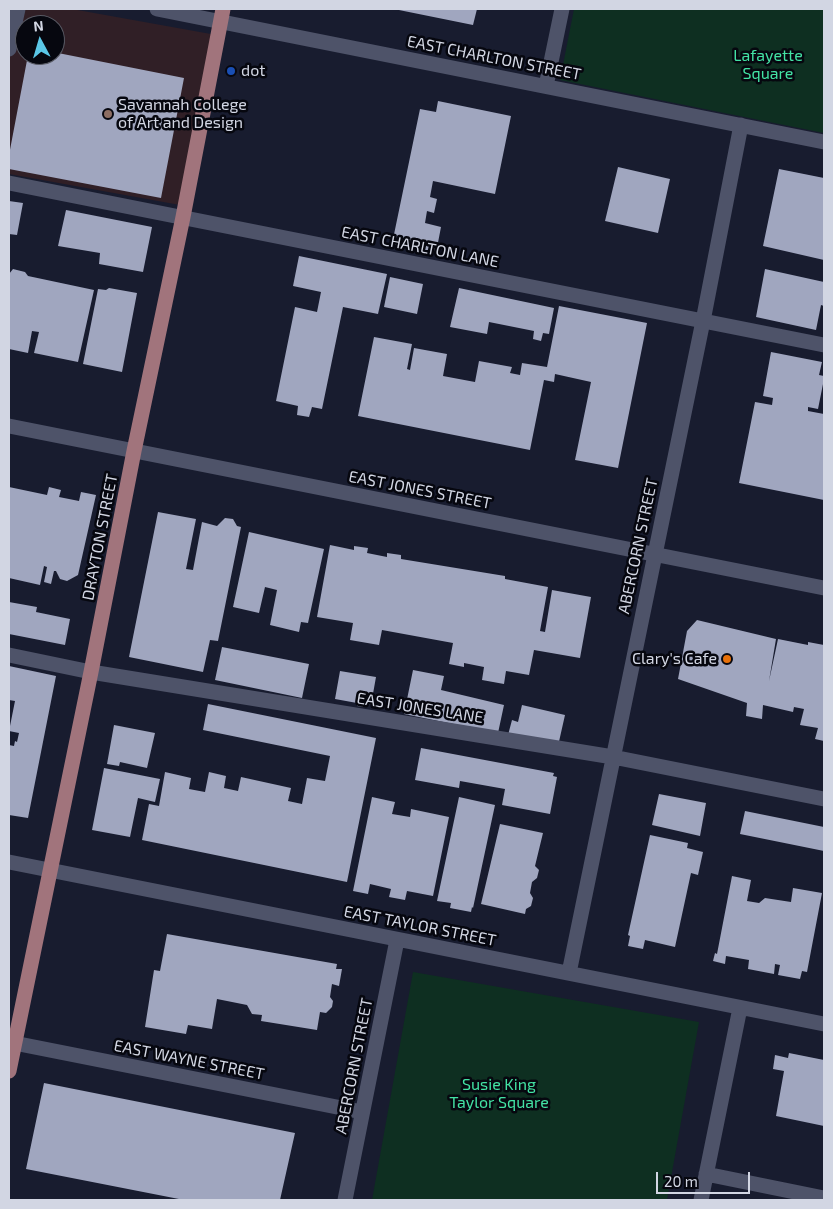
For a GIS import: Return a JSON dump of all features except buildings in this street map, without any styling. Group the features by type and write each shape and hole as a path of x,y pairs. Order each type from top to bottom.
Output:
{"main road":[{"name":"DRAYTON STREET","path":"9,1071 12,1043 91,672 222,15"}],"street":[{"path":"9,48 18,9"},
{"name":"EAST CHARLTON STREET","path":"156,9 222,15 546,86 824,142"},
{"path":"546,86 562,9"},
{"name":"ABERCORN STREET","path":"569,974 703,321 741,125"},
{"name":"EAST CHARLTON LANE","path":"9,183 824,345"},
{"name":"EAST JONES STREET","path":"9,426 824,588"},
{"name":"EAST JONES LANE","path":"9,655 91,672 613,758 824,799"},
{"name":"EAST TAYLOR STREET","path":"9,862 824,1024"},
{"name":"ABERCORN STREET","path":"344,1200 397,940"},
{"path":"701,1200 740,1008"},
{"name":"EAST WAYNE STREET","path":"12,1043 362,1112"},
{"path":"706,1174 824,1198"}],"shaded area":[{"name":"Savannah College of Art and Design","path":"9,9 72,9 222,36 191,207 9,174"}],"green space":[{"name":"Lafayette Square","path":"574,9 824,9 824,133 560,80"},
{"name":"Susie King Taylor Square","path":"413,972 699,1022 667,1200 372,1200"}],"place":[{"name":"dot","path":"231,71"},
{"name":"Savannah College of Art and Design","path":"108,114"},
{"name":"Clary's Cafe","path":"727,659"}]}
